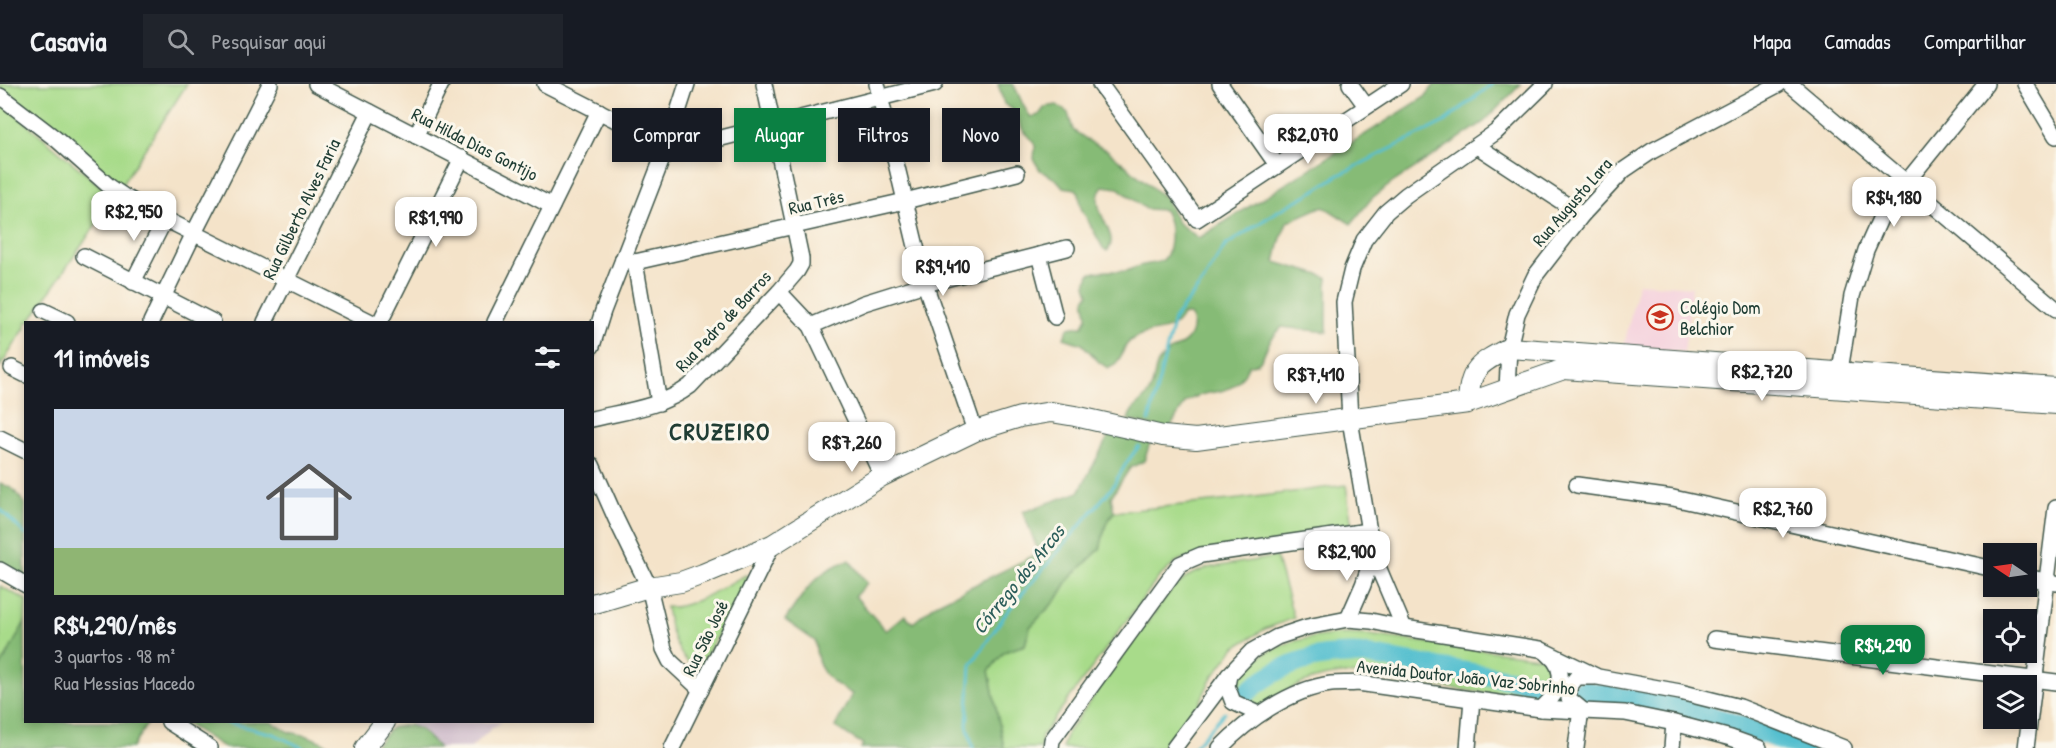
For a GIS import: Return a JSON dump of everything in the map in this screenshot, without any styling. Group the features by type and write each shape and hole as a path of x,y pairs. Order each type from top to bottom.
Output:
{"main road":[{"path":"1468,403 1468,385 1476,368 1509,348 1709,371 1953,389 2056,404"},
{"path":"594,603 650,587 681,582 772,545 882,476 975,431 1020,417 1051,412 1163,436 1196,439 1468,403 1564,369 1709,371"},
{"path":"1953,389 2056,388"},
{"path":"365,748 384,723"}],"street":[{"path":"152,321 270,84"},
{"name":"Rua Hilda Dias Gontijo","path":"316,84 552,206"},
{"path":"416,135 441,84"},
{"path":"545,84 612,118"},
{"path":"679,108 687,84"},
{"path":"764,84 769,108"},
{"path":"826,108 879,91 935,84"},
{"path":"1100,84 1197,219 1401,84"},
{"path":"1220,84 1277,165"},
{"path":"1350,84 1366,106"},
{"path":"1404,628 1373,555 1350,420 1344,302 1352,269 1364,240 1386,212 1406,195 1496,132 1545,84"},
{"name":"Rua Augusto Lara","path":"1507,389 1509,348 1517,314 1535,276 1582,215 1624,171 1652,151 1779,84"},
{"path":"1790,84 2056,309"},
{"path":"1838,380 1852,296 1866,250 1884,210 1986,84"},
{"path":"2025,84 2056,136"},
{"path":"879,91 925,284 975,431"},
{"path":"0,96 56,139 110,187 165,219 369,321"},
{"path":"495,321 599,111"},
{"name":"Rua Gilberto Alves Faria","path":"266,321 370,112"},
{"path":"1477,146 1582,215"},
{"path":"380,321 462,158"},
{"path":"594,341 629,261 662,162"},
{"path":"780,162 794,227"},
{"name":"Rua Três","path":"629,261 794,227 1017,173"},
{"path":"133,282 165,219"},
{"name":"Rua Pedro de Barros","path":"594,419 659,403 690,386 797,271 801,258 794,227"},
{"path":"811,326 864,303 925,284 1067,248"},
{"path":"1039,255 1055,317"},
{"path":"84,256 211,321"},
{"path":"629,261 659,403"},
{"path":"779,292 811,326 882,476"},
{"path":"44,311 65,321"},
{"path":"0,438 24,450"},
{"path":"594,470 615,519 650,587 664,649 670,662 701,690"},
{"path":"1577,485 1673,498 1983,567"},
{"path":"2035,675 2051,582 2056,508"},
{"path":"1051,748 1052,740 1180,564 1201,555 1368,531"},
{"name":"Rua São José","path":"672,748 772,545"},
{"path":"1348,619 1373,555"},
{"path":"0,570 24,584"},
{"name":"Avenida Doutor João Vaz Sobrinho","path":"1174,748 1229,675 1252,651 1277,638 1307,627 1348,619 1540,649 1598,677 1680,692 1740,707 1844,748"},
{"path":"1714,639 2009,675"},
{"path":"1540,649 1551,656 1560,675 1559,687 1554,698 1541,709"},
{"path":"1229,675 1227,687 1233,702 1259,714"},
{"path":"1576,748 1581,709 1569,699 1569,687 1577,678 1598,677"},
{"path":"2037,679 2056,682"},
{"name":"Avenida Doutor João Vaz Sobrinho","path":"1220,748 1259,714 1300,692 1330,684 1359,683 1541,709 1581,709 1625,713 1674,723 1759,748"},
{"path":"1468,748 1472,699"},
{"path":"171,723 210,748"},
{"path":"1672,748 1674,723"},
{"path":"2026,748 2028,729"}],"shaded area":[{"name":"Colégio Dom Belchior","path":"1638,283 1692,287 1684,352 1624,346"},
{"path":"412,723 500,723 471,748 439,748 391,728"}],"green space":[{"path":"0,84 187,84 119,189 59,134 0,88"},
{"path":"998,84 1013,84 1031,117 1039,115 1045,107 1057,105 1068,113 1073,130 1107,150 1166,199 1178,223 1199,238 1425,97 1435,84 1521,84 1484,122 1372,198 1351,224 1323,206 1287,222 1275,262 1327,277 1327,332 1282,327 1270,341 1260,361 1249,365 1235,384 1228,389 1205,394 1186,402 1168,430 1128,420 1132,411 1150,391 1160,360 1187,340 1193,324 1191,316 1182,315 1178,322 1167,329 1143,334 1131,340 1125,346 1119,360 1108,368 1082,344 1064,338 1068,328 1083,326 1087,318 1085,300 1089,294 1086,285 1089,274 1102,271 1125,271 1159,262 1165,257 1169,248 1170,225 1164,210 1146,209 1118,188 1103,186 1098,203 1111,237 1111,244 1107,251 1103,248 1081,208 1079,193 1076,189 1063,187 1057,180 1040,170 1034,160 1033,141 1020,124 1020,108 1010,108 1004,104"},
{"path":"0,101 114,198 30,321 24,321 24,330 0,367"},
{"path":"1110,433 1150,443 1144,461 1130,468 1111,497 1114,512 1106,524 1100,549 1069,579 1057,599 1030,627 1025,645 1004,652 989,671 1004,748 861,748 863,744 835,727 852,694 825,674 818,661 815,641 785,620 811,584 827,571 849,560 867,583 855,596 886,631 905,615 913,623 936,604 1039,553 1023,512 1079,492"},
{"path":"0,483 13,489 24,503 24,579 0,561"},
{"path":"1346,485 1352,528 1179,560 1159,577 1042,735 1040,748 1004,748 989,671 1004,652 1025,645 1030,627 1057,599 1069,579 1100,549 1106,524 1114,512"},
{"path":"1276,557 1294,618 1265,629 1234,648 1211,679 1197,708 1160,748 1062,748 1067,733 1171,590 1190,575 1207,568"},
{"path":"746,575 748,579 741,595 697,671 684,657 675,642 666,607 696,601"},
{"path":"0,586 24,599 24,624 0,668"},
{"path":"24,624 24,723 147,723 132,748 0,748 0,668"},
{"path":"1342,634 1369,635 1545,658 1559,674 1543,701 1351,674 1325,676 1302,683 1259,707 1243,702 1234,692 1235,677 1247,666 1272,650 1297,641"},
{"path":"185,723 273,723 289,732 308,736 336,748 225,748"},
{"path":"408,725 420,729 439,748 373,748 391,728"}],"waterway":[{"name":"Córrego dos Arcos","path":"1149,421 1174,319 1202,283 1225,246 1337,176 1444,122 1492,84"},
{"name":"Córrego dos Arcos","path":"973,748 967,725 971,665 1006,613 1111,489 1139,446"},
{"name":"Córrego dos Arcos","path":"0,509 24,533"},
{"path":"1244,695 1272,674 1286,667 1301,661 1332,655 1366,655 1544,685"},
{"path":"1582,690 1672,706 1728,721 1803,748"},
{"path":"1193,748 1225,712"},
{"name":"Córrego dos Arcos","path":"229,723 274,734 303,748"}],"place":[{"name":"Colégio Dom Belchior","path":"1660,317"}],"district":[{"name":"CRUZEIRO","path":"720,431"}]}
